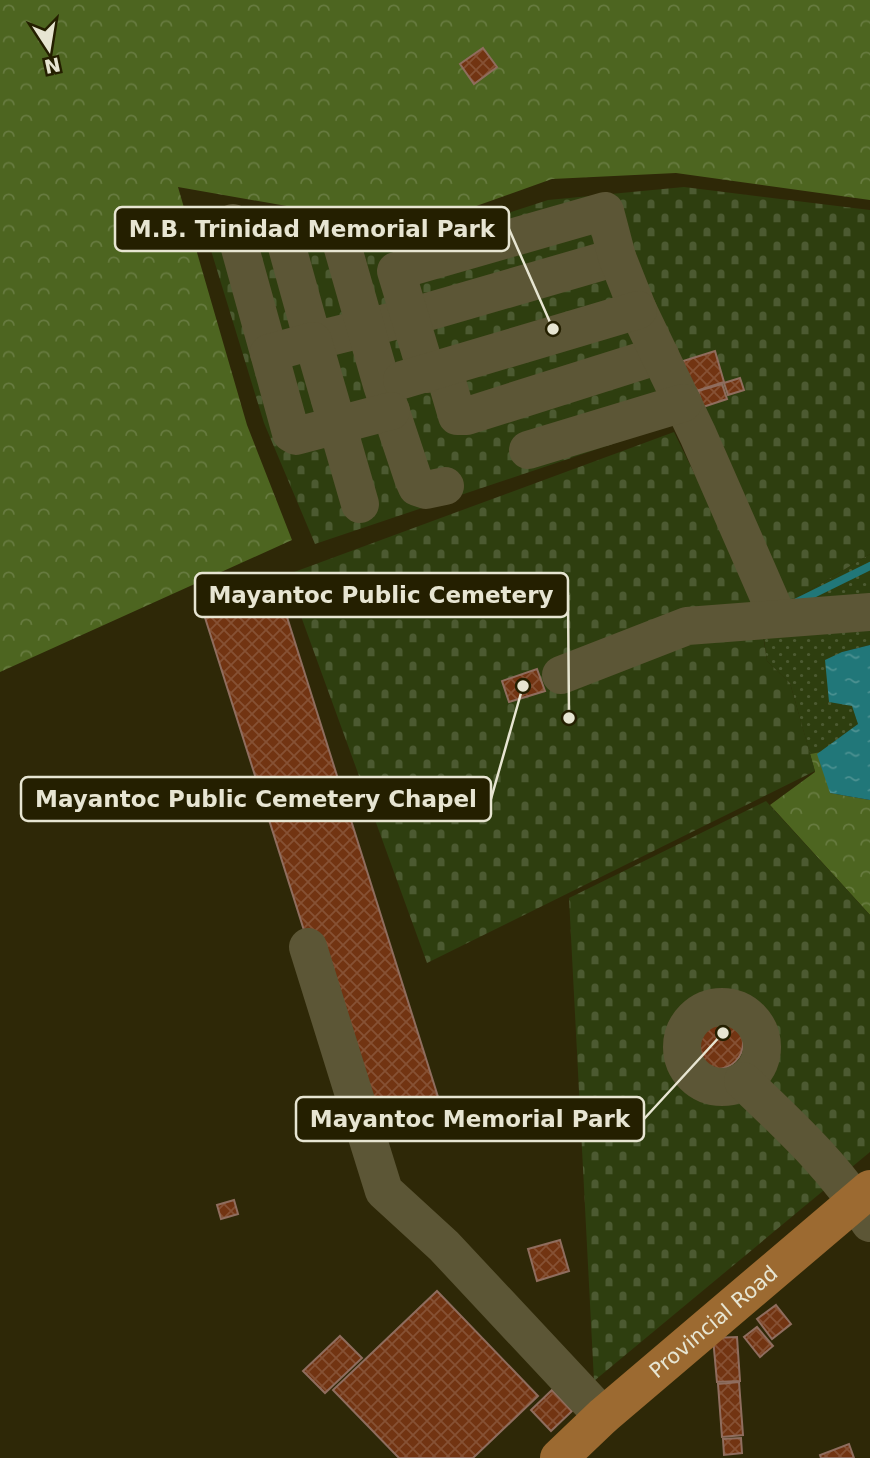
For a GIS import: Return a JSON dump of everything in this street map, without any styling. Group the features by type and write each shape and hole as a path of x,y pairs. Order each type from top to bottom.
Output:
{"main road":[{"name":"Provincial Road","path":"559,1458 603,1416 865,1204"}],"lane":[{"path":"449,367 410,317 396,271 605,211 617,257 638,310 683,403 778,618"},
{"path":"233,223 291,433 296,436 337,424 449,367 638,310"},
{"path":"282,229 360,504"},
{"path":"341,239 386,398 417,487 426,490 445,486"},
{"path":"467,251 498,291 516,346"},
{"path":"467,251 449,367 457,416 467,416 660,355"},
{"path":"269,353 410,317 617,257"},
{"path":"528,450 683,403"},
{"path":"561,675 687,626 870,612"},
{"path":"308,947 384,1191 444,1246 603,1416"},
{"path":"743,1081 865,1204"}],"green space":[{"path":"0,0 870,0 870,200 676,173 552,179 451,215 321,212 178,187 247,425 292,540 0,672"},
{"path":"684,187 870,210 870,554 797,598 762,604 675,423 315,544 264,423 198,208 381,236 449,232 548,200"},
{"path":"674,432 758,603 767,661 790,683 815,771 427,963 286,575"},
{"path":"870,554 870,645 842,652 858,724 821,752 810,754 790,683 767,661 762,625 772,602 797,598"},
{"path":"821,752 830,793 870,800 870,915 770,805 815,772 810,754"},
{"path":"766,801 870,915 870,1152 594,1381 569,898"}],"water":[{"path":"870,645 870,800 830,793 817,754 858,724 852,706 829,702 825,660 842,652"}],"building":[{"path":"483,48 497,67 474,84 460,64"},
{"path":"715,351 724,382 684,395 674,364"},
{"path":"740,378 744,390 728,395 724,383"},
{"path":"722,384 727,399 703,407 698,391"},
{"path":"276,582 445,1119 371,1142 201,605"},
{"path":"537,669 545,691 509,702 502,681"},
{"path":"717,1017 736,1024 743,1043 736,1062 717,1069 698,1062 691,1043 698,1024"},
{"path":"234,1200 238,1214 221,1219 217,1205"},
{"path":"560,1240 569,1271 537,1281 528,1249"},
{"path":"437,1291 538,1396 473,1458 399,1458 333,1390"},
{"path":"776,1305 791,1324 772,1339 757,1319"},
{"path":"757,1327 773,1346 760,1357 744,1337"},
{"path":"340,1336 362,1358 325,1393 303,1371"},
{"path":"737,1337 740,1381 717,1382 713,1338"},
{"path":"739,1382 743,1435 722,1437 718,1384"},
{"path":"552,1390 572,1411 551,1431 531,1410"},
{"path":"741,1438 742,1453 724,1455 723,1439"},
{"path":"849,1444 854,1458 821,1458 820,1455"}],"waterway":[{"path":"797,602 870,566"}],"place":[{"name":"M.B. Trinidad Memorial Park","path":"553,329"},
{"name":"Mayantoc Public Cemetery Chapel","path":"523,686"},
{"name":"Mayantoc Public Cemetery","path":"569,718"},
{"name":"Mayantoc Memorial Park","path":"723,1033"}]}
